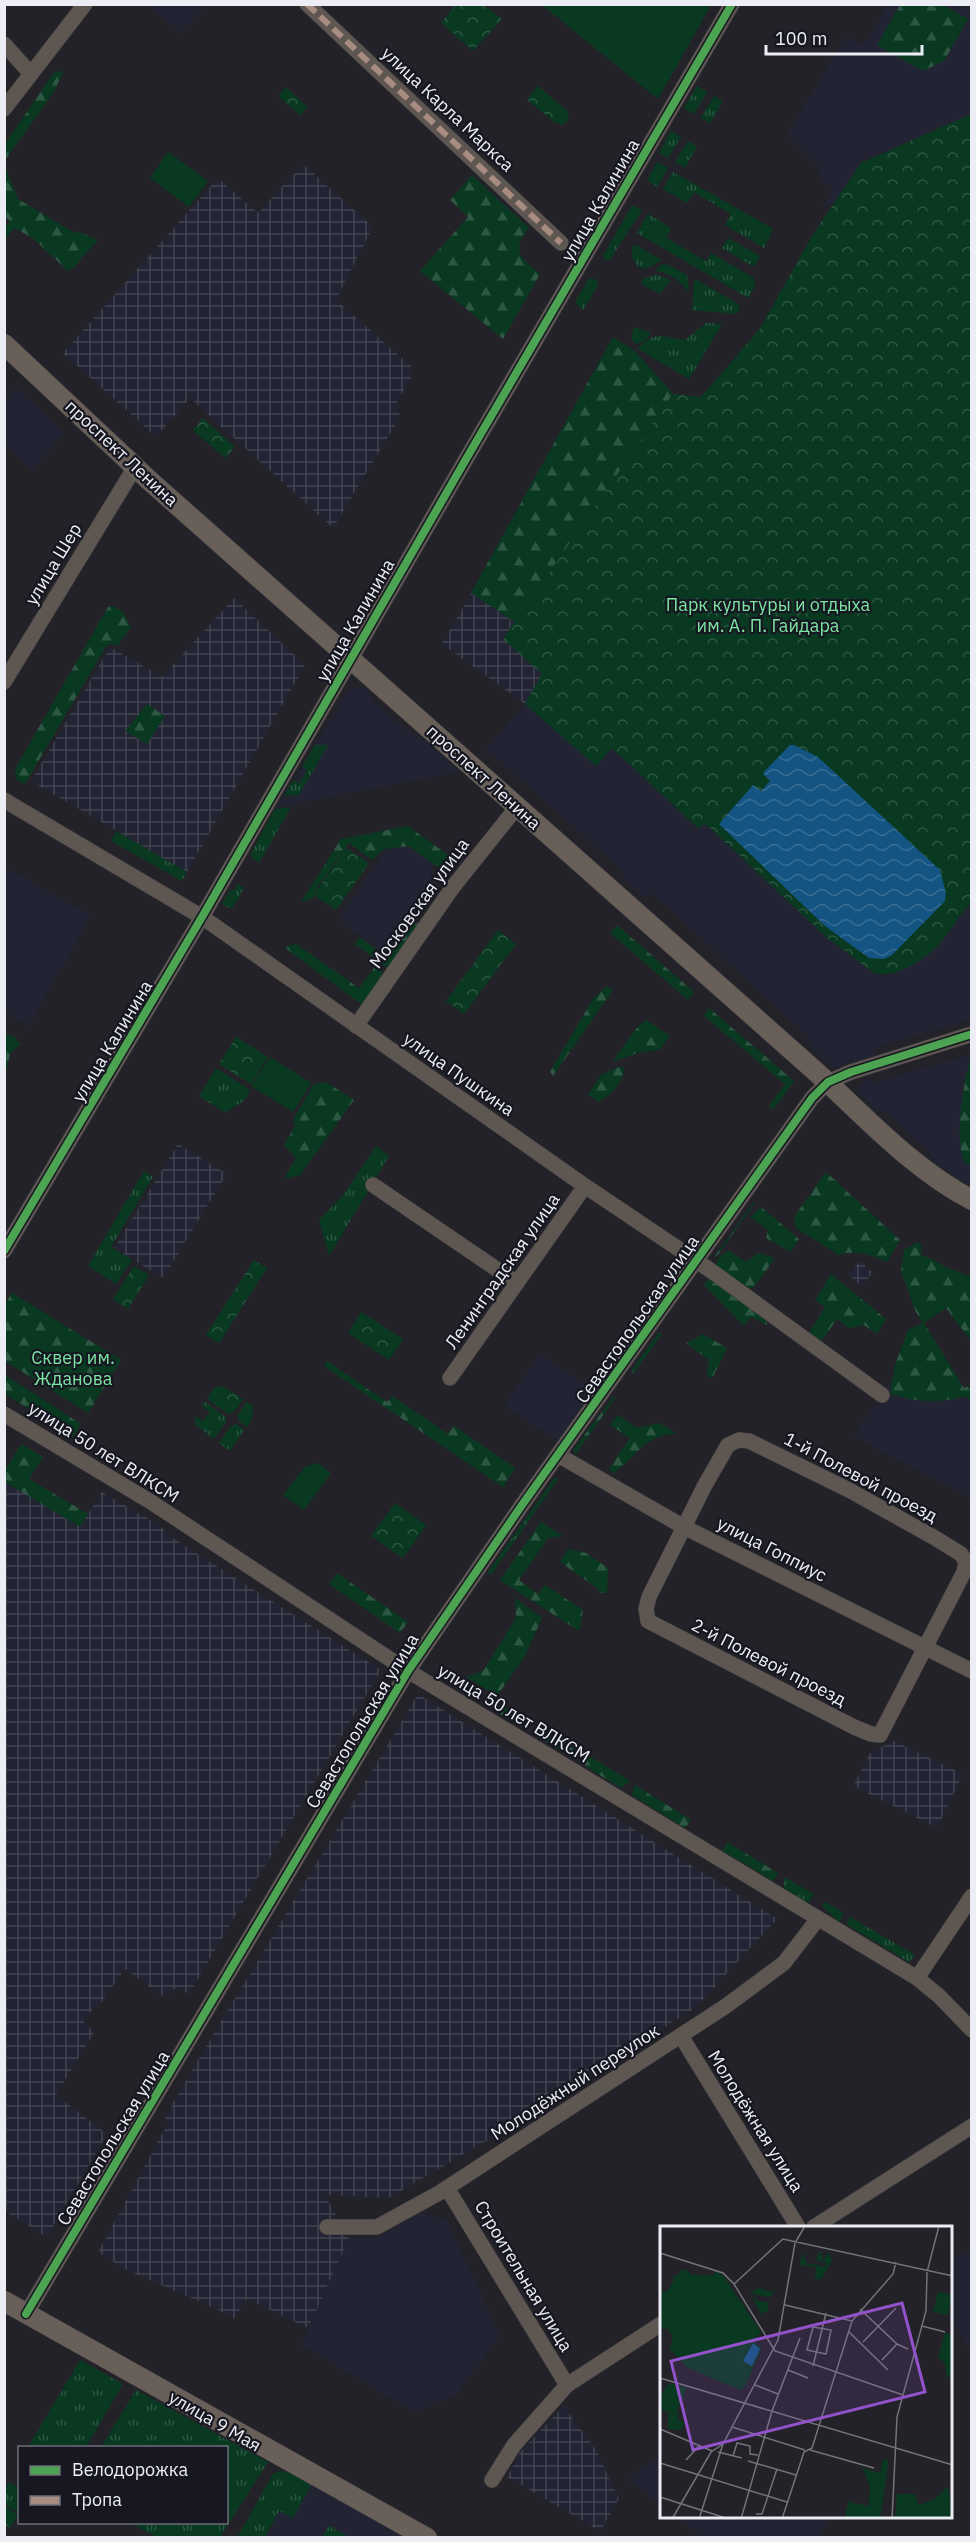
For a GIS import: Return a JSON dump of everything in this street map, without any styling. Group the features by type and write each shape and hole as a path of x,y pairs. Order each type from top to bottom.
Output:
{"main road":[{"name":"проспект Ленина","path":"4,344 135,467 352,657 517,807 828,1082 914,1162 946,1186 972,1200"},
{"name":"улица 9 Мая","path":"4,2301 427,2538"}],"street":[{"path":"4,109 85,4"},
{"name":"улица Карла Маркса","path":"307,4 561,243"},
{"name":"улица Калинина","path":"4,1251 202,917 732,4"},
{"path":"4,44 31,74"},
{"name":"улица Шер","path":"4,682 135,467"},
{"name":"улица Пушкина","path":"4,800 202,917 585,1186 696,1261 882,1395"},
{"name":"Московская улица","path":"356,1026 453,886 517,807"},
{"path":"828,1082 851,1072 972,1034"},
{"name":"Севастопольская улица","path":"26,2314 408,1671 800,1114 828,1082"},
{"path":"373,1185 517,1283"},
{"name":"Ленинградская улица","path":"450,1378 585,1186"},
{"name":"улица 50 лет ВЛКСМ","path":"4,1414 150,1502 408,1671 917,1978 939,1996 972,2030"},
{"name":"1-й Полевой проезд","path":"684,1527 728,1445 739,1440 750,1441 839,1485 935,1538 961,1554 966,1563 964,1572 925,1648"},
{"name":"улица Гоппиус","path":"558,1455 684,1527 972,1671"},
{"name":"2-й Полевой проезд","path":"684,1527 649,1597 646,1609 648,1621 854,1727 879,1735 925,1648"},
{"path":"917,1978 972,1896"},
{"name":"Молодёжный переулок","path":"327,2227 378,2227 447,2188 681,2036 784,1963 818,1920"},
{"name":"Молодёжная улица","path":"681,2036 797,2226"},
{"path":"815,2226 972,2126"},
{"name":"Строительная улица","path":"447,2188 567,2385"},
{"path":"492,2480 514,2445 567,2385 660,2325"}],"shaded area":[{"path":"148,5 205,5 181,33"},
{"path":"888,5 962,5 971,10 971,114 861,162 835,203 822,208 834,189 820,181 819,167 787,135 846,36 863,46"},
{"path":"303,164 373,227 336,300 411,366 411,380 397,401 400,417 333,528 190,398 156,437 63,353 218,178 258,213"},
{"path":"17,388 64,433 32,470 5,444 5,401"},
{"path":"471,593 515,622 503,639 542,674 525,704 442,644"},
{"path":"234,598 305,665 187,872 31,781 110,647 162,677"},
{"path":"358,687 365,688 371,693 370,699 414,737 418,735 459,772 277,807 349,690"},
{"path":"525,704 596,766 612,748 698,829 704,824 708,826 827,938 874,973 888,976 906,968 932,950 941,942 970,902 971,1019 875,1048 874,1056 833,1068 809,1045 811,1039 652,893 646,898 621,876 624,872 491,753 483,753"},
{"path":"409,846 434,865 429,873 439,879 386,953 338,920 386,849"},
{"path":"4,866 91,916 28,1026 5,1011"},
{"path":"971,1054 971,1186 934,1163 931,1154 885,1111 876,1110 857,1092 857,1087 867,1079 877,1082"},
{"path":"178,1144 227,1174 163,1278 114,1248"},
{"path":"860,1261 873,1273 861,1286 848,1274"},
{"path":"540,1354 594,1390 558,1441 504,1405"},
{"path":"903,1363 958,1396 971,1400 971,1499 854,1436"},
{"path":"21,1444 43,1457 29,1479 88,1514 102,1492 157,1524 177,1541 381,1670 189,1994 176,1988 164,1997 125,1969 99,2006 96,2005 84,2020 84,2024 95,2031 56,2095 107,2134 47,2237 5,2211 4,1471"},
{"path":"418,1694 777,1919 696,2007 486,2141 389,2198 325,2195 349,2239 308,2328 247,2299 234,2319 217,2309 126,2270 98,2252 168,2123 165,2117"},
{"path":"894,1741 963,1774 937,1828 853,1786 870,1753"},
{"path":"421,2213 447,2220 500,2336 456,2394 415,2413 301,2344 349,2239 375,2239"},
{"path":"971,2248 971,2350 952,2322 952,2260"},
{"path":"564,2406 596,2450 619,2499 600,2531 507,2477 521,2451"},
{"path":"660,2456 660,2504 628,2479"},
{"path":"297,2477 401,2535 400,2538 265,2538"},
{"path":"677,2518 830,2518 819,2538 703,2537"}],"green space":[{"path":"455,5 484,5 502,19 473,51 441,23"},
{"path":"542,5 711,5 658,99"},
{"path":"900,5 943,5 968,19 944,61 923,71 877,45"},
{"path":"55,71 63,72 54,92 5,160 5,144"},
{"path":"538,86 567,111 569,115 567,122 562,125 554,122 527,100"},
{"path":"697,86 707,92 694,114 684,108"},
{"path":"286,87 307,107 300,115 278,96"},
{"path":"714,96 723,101 710,123 701,118"},
{"name":"Парк культуры и отдыха им. А. П. Гайдара","path":"971,114 972,903 927,955 901,970 883,974 874,973 827,938 708,826 704,824 699,829 612,748 596,766 525,704 542,674 503,639 673,394 701,397 759,330 812,236 861,163"},
{"path":"671,131 681,137 668,158 659,153"},
{"path":"688,141 697,146 685,168 675,162"},
{"path":"168,152 208,181 189,207 150,178"},
{"path":"657,162 668,168 657,187 647,180"},
{"path":"5,166 18,199 73,232 98,240 73,268 68,271 34,239 15,228 5,239 5,228 10,221 5,217"},
{"path":"673,172 772,228 764,248 725,225 731,214 694,192 687,203 663,189"},
{"path":"472,175 529,228 520,243 520,254 540,274 503,339 420,271 468,217 450,200"},
{"path":"632,205 642,210 610,260 605,260 603,256"},
{"path":"648,214 671,228 666,238 706,261 711,253 754,278 755,286 748,298 637,233"},
{"path":"728,238 760,256 754,267 722,248"},
{"path":"636,245 661,261 646,269 638,267 632,257 632,246"},
{"path":"663,264 687,275 689,290 673,277 655,270"},
{"path":"657,275 671,280 660,294 641,284 644,278"},
{"path":"589,278 597,280 598,285 583,310 575,302"},
{"path":"697,280 738,304 740,306 738,312 735,314 692,310 694,281"},
{"path":"706,323 722,324 689,379 638,349 654,337 685,340"},
{"path":"634,327 651,333 645,340 636,344 631,338"},
{"path":"613,337 635,351 673,394 515,622 471,593"},
{"path":"203,418 235,447 225,458 193,430"},
{"path":"112,606 122,611 131,627 118,645 109,644 105,648 25,784 17,780 15,769 108,607"},
{"path":"147,704 165,716 147,744 125,731"},
{"path":"315,745 328,745 299,795 284,796 293,780 299,783 307,770 302,767"},
{"path":"291,807 259,863 252,858 251,853 275,809"},
{"path":"408,826 455,862 447,870 434,865 409,846 384,849 372,860 349,843 318,886 313,898 301,902 341,839"},
{"path":"116,831 187,872 182,881 111,841"},
{"path":"346,848 369,863 336,910 314,895"},
{"path":"238,884 244,888 232,909 222,904 230,890 235,890"},
{"path":"412,920 421,926 390,970 355,944 359,937 386,956"},
{"path":"617,925 694,992 688,1000 610,933"},
{"path":"498,930 516,944 464,1014 446,1001"},
{"path":"296,944 359,988 375,967 388,976 365,1007 284,947"},
{"path":"607,986 613,990 553,1076 550,1072 593,999"},
{"path":"709,1008 794,1081 773,1110 769,1106 785,1084 704,1016"},
{"path":"646,1020 670,1036 659,1050 641,1052 612,1062 636,1029"},
{"path":"5,1034 14,1036 20,1044 10,1054 5,1077"},
{"path":"236,1037 268,1057 251,1084 219,1064"},
{"path":"270,1057 311,1083 293,1112 251,1086"},
{"path":"970,1059 972,1060 971,1166 964,1162 960,1139 962,1097"},
{"path":"618,1067 624,1067 622,1078 612,1092 599,1102 588,1095 601,1075"},
{"path":"216,1068 250,1090 245,1100 225,1113 199,1096"},
{"path":"326,1082 354,1100 300,1175 284,1179 296,1158 284,1145 295,1126 293,1120 314,1084"},
{"path":"376,1146 389,1156 329,1256 319,1220 344,1194"},
{"path":"144,1171 153,1177 111,1247 132,1260 116,1284 88,1266"},
{"path":"826,1172 900,1240 887,1262 858,1253 839,1255 796,1228 794,1217"},
{"path":"755,1203 715,1259 715,1256"},
{"path":"761,1207 799,1239 791,1252 766,1238 768,1230 750,1217"},
{"path":"915,1243 921,1243 921,1255 967,1276 971,1275 971,1341 946,1308 924,1323 964,1388 971,1385 971,1401 966,1396 928,1401 890,1394 895,1365 908,1330 923,1323 916,1312 901,1271 904,1250"},
{"path":"728,1250 746,1262 759,1253 775,1258 755,1286 745,1291 715,1270 718,1259"},
{"path":"254,1260 267,1268 219,1343 206,1335"},
{"path":"134,1266 149,1275 128,1309 113,1299"},
{"path":"831,1274 886,1319 877,1334 864,1325 849,1328 837,1319 819,1344 807,1336 825,1307 815,1300"},
{"path":"711,1275 766,1315 767,1325 751,1317 744,1326 704,1285"},
{"name":"Сквер им. Жданова","path":"12,1293 121,1360 88,1413 5,1361 5,1304"},
{"path":"361,1312 403,1339 389,1360 348,1333"},
{"path":"659,1332 662,1334 634,1373 631,1371"},
{"path":"703,1334 727,1348 712,1379 707,1376 709,1360 686,1343"},
{"path":"327,1361 387,1402 392,1396 448,1434 454,1426 515,1468 503,1487 324,1366"},
{"path":"5,1375 81,1424 73,1437 5,1394"},
{"path":"222,1386 243,1399 234,1412 228,1414 207,1399 215,1387"},
{"path":"613,1397 616,1397 575,1455 574,1449"},
{"path":"205,1402 226,1417 226,1422 214,1439 195,1424 195,1416 203,1421 210,1412 202,1406"},
{"path":"247,1402 253,1406 252,1419 247,1427 239,1421 238,1415"},
{"path":"618,1415 637,1428 659,1423 677,1434 666,1435 649,1442 613,1474 609,1469 630,1438 610,1425"},
{"path":"237,1424 244,1430 230,1451 219,1443 231,1426"},
{"path":"21,1444 43,1457 29,1479 88,1514 80,1527 5,1482 5,1471"},
{"path":"318,1463 331,1473 304,1510 283,1495 305,1467"},
{"path":"555,1477 558,1479 490,1576 488,1572"},
{"path":"395,1503 426,1525 403,1558 371,1536"},
{"path":"541,1522 563,1536 548,1538 519,1580 538,1594 545,1585 583,1610 579,1631 500,1580"},
{"path":"568,1549 586,1553 608,1568 607,1593 599,1593 597,1588 560,1562"},
{"path":"337,1573 408,1622 400,1633 329,1584"},
{"path":"515,1598 542,1618 525,1656 497,1696 466,1677 483,1671 516,1618"},
{"path":"501,1705 532,1724 524,1728 494,1710"},
{"path":"542,1730 579,1752 574,1759 537,1736"},
{"path":"587,1755 630,1781 621,1788 585,1766"},
{"path":"635,1785 691,1820 685,1828 632,1795"},
{"path":"727,1842 778,1873 773,1881 723,1851"},
{"path":"784,1877 814,1894 808,1903 784,1888"},
{"path":"825,1902 844,1913 839,1922 822,1906"},
{"path":"850,1917 915,1955 909,1962 849,1926 847,1923"},
{"path":"80,2360 123,2384 87,2446 29,2446"},
{"path":"136,2390 268,2462 220,2537 157,2537 132,2524 228,2524 228,2446 102,2446"},
{"path":"280,2471 291,2473 311,2485 293,2518 279,2511 265,2537 237,2538 273,2474"},
{"path":"9,2482 18,2487 18,2512 5,2504 5,2489"},
{"path":"5,2506 18,2515 10,2528 5,2525"},
{"path":"329,2526 349,2537 322,2537"}],"water":[{"path":"790,745 818,757 940,870 946,893 945,901 892,955 884,959 869,958 825,926 719,824 753,785 761,791 770,781 763,773"}],"marked path":[{"path":"307,4 561,243"}],"cycle path":[{"path":"4,1251 202,917 732,4"},
{"path":"26,2314 408,1671 522,1505 812,1098 828,1082 851,1072 972,1034"}]}
